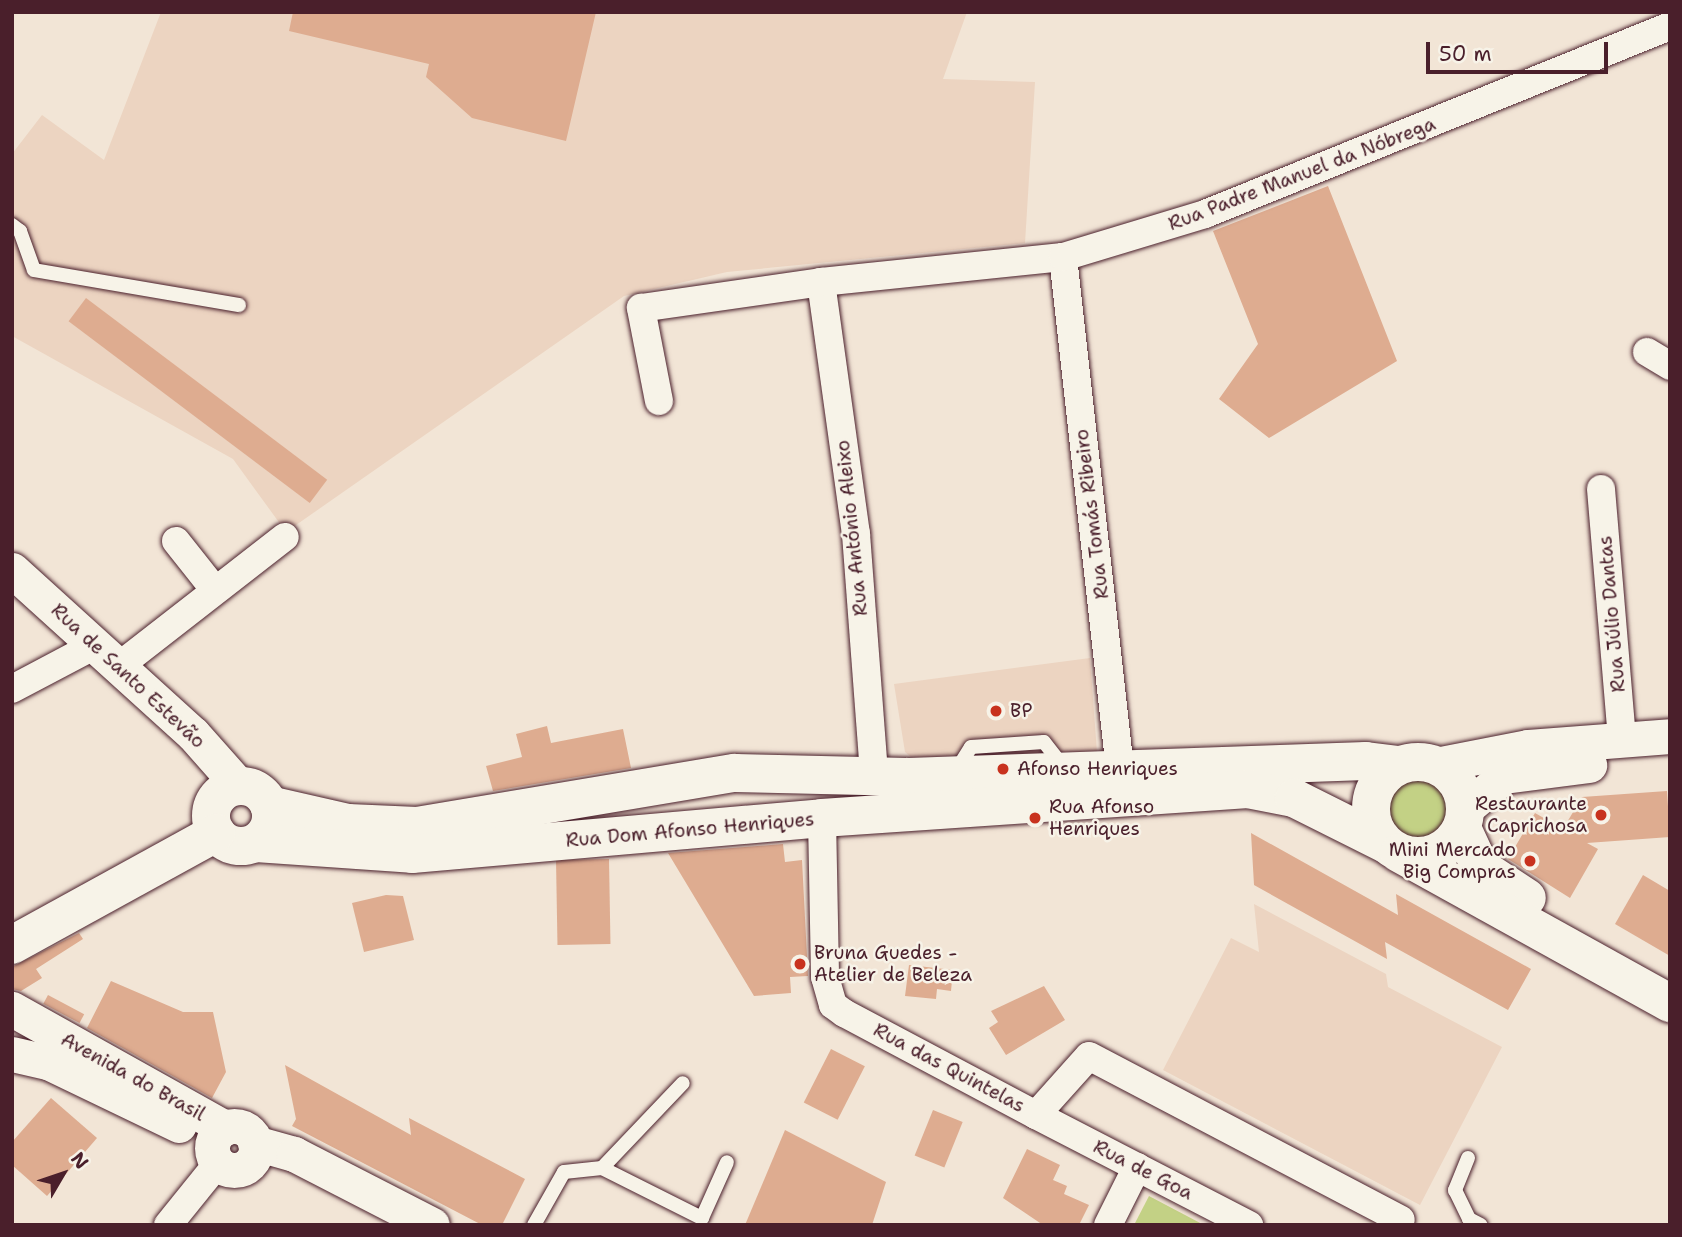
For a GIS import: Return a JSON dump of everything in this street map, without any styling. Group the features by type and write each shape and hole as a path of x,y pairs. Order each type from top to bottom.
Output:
{"main road":[{"name":"Rua Dom Afonso Henriques","path":"1418,765 1366,761 1122,784 1067,772 953,776 896,788 815,819 412,854 256,843 230,844 234,808 348,823 417,826 710,776 806,775 896,788 1122,784 1280,792 1392,848 1429,856 1448,845 1463,818"},
{"path":"1670,976 1494,879 1467,848 1457,783 1418,765 1386,773 1371,800 1370,816 1392,848 1670,1003"},
{"path":"806,775 797,796 815,819"},
{"path":"12,926 234,808"},
{"path":"12,945 234,808"}],"street":[{"name":"Rua Padre Manuel da Nóbrega","path":"659,401 641,308 821,282 1063,257 1205,214 1670,26"},
{"name":"Rua Tomás Ribeiro","path":"1063,257 1122,784"},
{"name":"Rua António Aleixo","path":"821,282 856,534 896,788"},
{"name":"Rua Júlio Dantas","path":"1601,489 1622,739"},
{"path":"12,689 107,655 214,589 285,537"},
{"path":"176,541 214,589"},
{"name":"Rua de Santo Estevão","path":"12,570 107,655 234,808"},
{"name":"Rua Dom Afonso Henriques","path":"1418,765 1528,747 1670,736"},
{"name":"Rua Dom Afonso Henriques","path":"1463,818 1504,776 1670,756"},
{"name":"Rua das Quintelas","path":"815,819 825,977 832,1005 1037,1115 1089,1056 1401,1220"},
{"name":"Avenida do Brasil","path":"17,1063 40,1046 27,1017"},
{"name":"Avenida do Brasil","path":"27,1017 232,1148 294,1154 432,1225"},
{"name":"Avenida do Brasil","path":"17,1063 50,1063 286,1173 389,1225"},
{"name":"Rua de Goa","path":"1037,1115 1249,1225"},
{"path":"168,1225 232,1148"},
{"path":"1108,1225 1137,1167"}],"lane":[{"path":"12,225 20,231 34,270 239,305"},
{"path":"602,1168 683,1083"},
{"path":"1468,1158 1455,1190 1469,1219 1481,1225"},
{"path":"534,1225 564,1172 602,1168 702,1218 727,1162"}],"shaded area":[{"path":"161,12 967,12 943,79 1035,82 1025,243 727,272 624,296 286,532 233,459 12,336 12,154 42,115 104,160"},
{"name":"BP","path":"1090,658 1097,753 917,762 905,752 894,684"},
{"path":"1254,904 1386,974 1388,987 1502,1047 1420,1205 1163,1070 1231,938 1259,952"}],"green space":[{"path":"1412,774 1426,774 1438,779 1448,789 1453,808 1448,827 1438,837 1426,842 1412,842 1400,837 1390,827 1385,815 1385,801 1390,789 1400,779"},
{"path":"1149,1196 1204,1225 1134,1225"}],"building":[{"path":"293,12 596,12 566,141 472,118 426,77 429,64 289,31"},
{"path":"1328,186 1397,361 1269,438 1219,399 1258,344 1213,231"},
{"path":"86,298 327,480 310,503 69,321"},
{"path":"547,726 551,743 623,729 631,768 493,791 486,766 522,757 516,734"},
{"path":"1667,791 1670,837 1587,843 1598,849 1570,898 1508,859 1535,813 1563,829 1582,797"},
{"path":"1251,833 1398,915 1396,894 1531,969 1508,1010 1385,942 1387,959 1254,885"},
{"path":"783,844 785,862 802,860 808,976 790,977 791,993 754,996 668,853"},
{"path":"609,859 610,944 557,945 556,860"},
{"path":"1643,875 1670,891 1670,956 1615,924"},
{"path":"386,895 403,896 414,940 364,952 352,903"},
{"path":"79,933 83,939 36,969 42,978 21,991 12,989 12,967"},
{"path":"909,965 953,970 951,991 937,989 936,999 905,996"},
{"path":"111,981 183,1012 213,1012 226,1072 212,1098 87,1028"},
{"path":"1044,986 1065,1020 1006,1055 989,1028 998,1022 991,1011"},
{"path":"48,995 84,1014 80,1023 43,1004"},
{"path":"831,1049 865,1066 838,1120 804,1102"},
{"path":"285,1065 411,1135 409,1118 525,1179 502,1225 482,1225 292,1126 296,1119"},
{"path":"51,1098 97,1138 47,1196 12,1165 12,1142"},
{"path":"933,1110 963,1122 944,1167 915,1155"},
{"path":"785,1130 886,1182 872,1225 745,1225"},
{"path":"1027,1149 1060,1165 1053,1180 1067,1186 1064,1194 1089,1205 1079,1225 1043,1225 1003,1198"}],"place":[{"name":"BP","path":"996,711"},
{"name":"Afonso Henriques","path":"1003,769"},
{"name":"Restaurante Caprichosa","path":"1601,815"},
{"name":"Rua Afonso Henriques","path":"1035,818"},
{"name":"Mini Mercado Big Compras","path":"1530,861"},
{"name":"Bruna Guedes - Atelier de Beleza","path":"800,964"}]}
